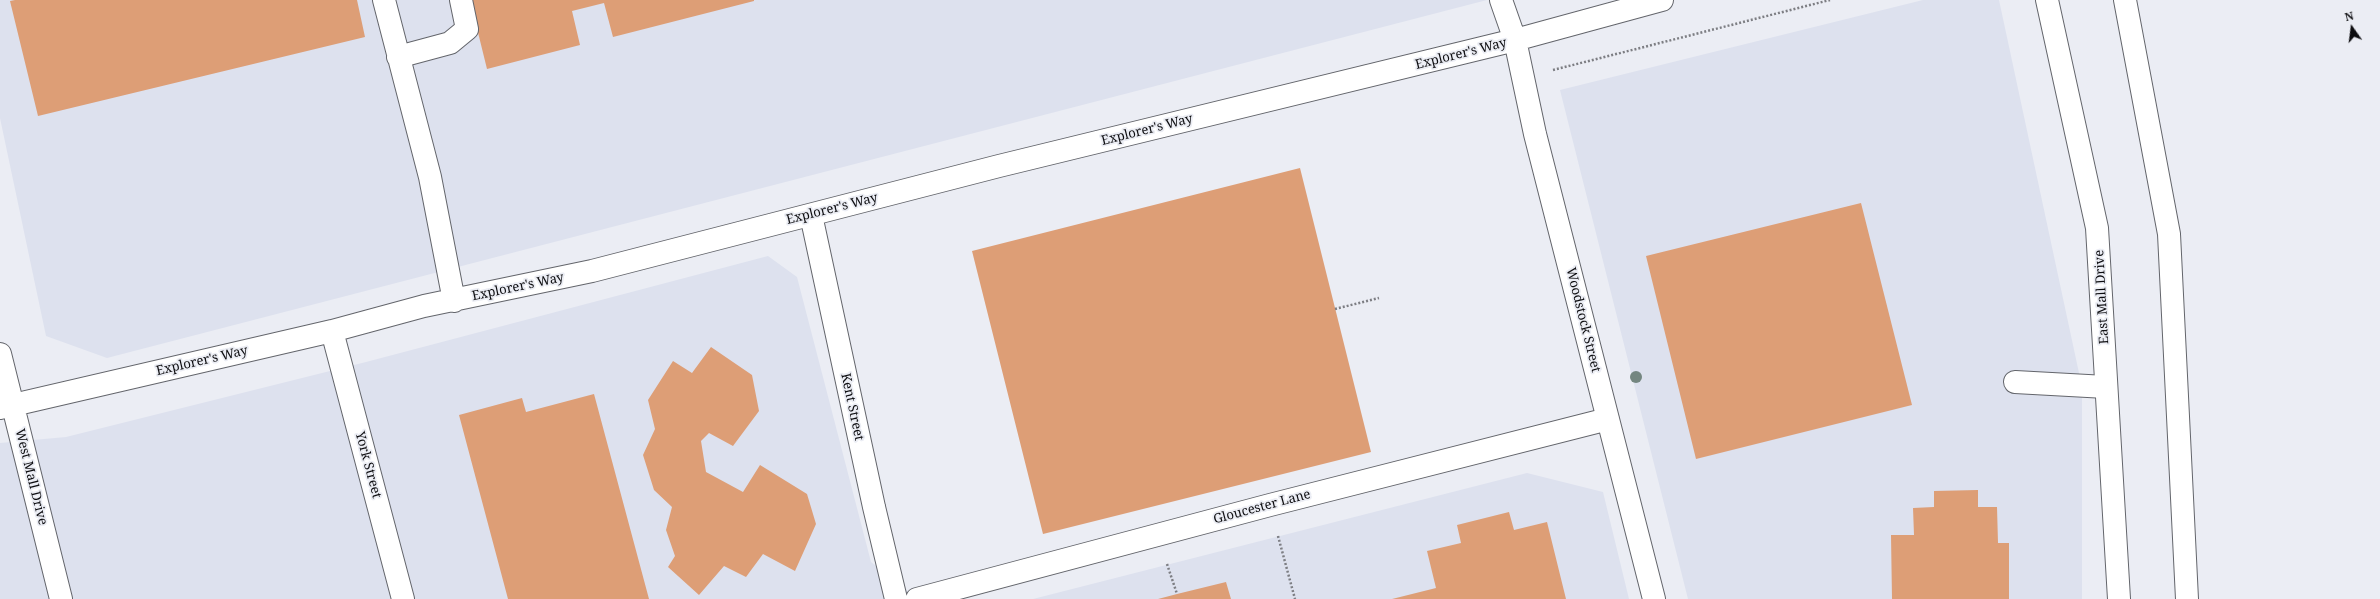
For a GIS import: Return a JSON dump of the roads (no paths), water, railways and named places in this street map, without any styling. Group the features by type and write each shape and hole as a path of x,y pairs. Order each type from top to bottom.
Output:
{"street":[{"path":"384,0 430,177 454,301"},
{"path":"398,57 450,42 467,29 461,0"},
{"name":"Woodstock Street","path":"1502,0 1515,40 1535,134 1654,599"},
{"name":"Explorer's Way","path":"6,406 332,331 424,306 454,301 592,271 1031,158 1515,40 1662,0"},
{"name":"East Mall Drive","path":"2047,0 2097,228 2120,599"},
{"path":"2125,0 2169,234 2187,599"},
{"name":"Kent Street","path":"811,215 872,499 896,599"},
{"name":"York Street","path":"332,331 403,599"},
{"name":"West Mall Drive","path":"0,354 6,406 61,599"},
{"path":"2015,382 2106,387"},
{"name":"Gloucester Lane","path":"917,599 1270,505 1608,419"}]}
